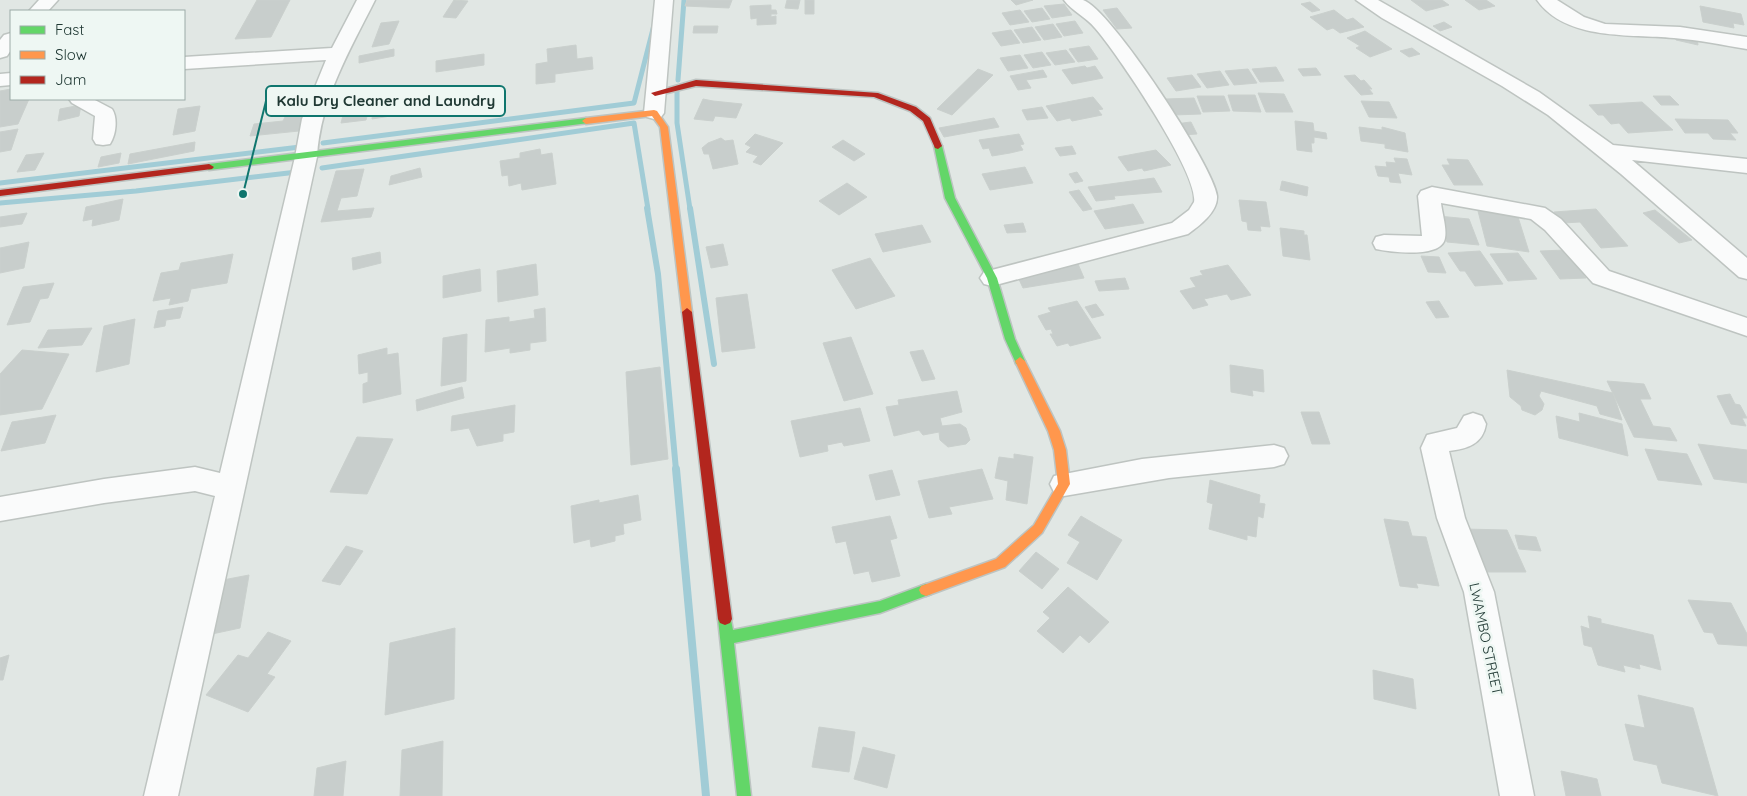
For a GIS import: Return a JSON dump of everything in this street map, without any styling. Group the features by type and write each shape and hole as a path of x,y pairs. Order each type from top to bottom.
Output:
{"street":[{"path":"39,10 49,0"},
{"path":"161,796 306,157 307,137 316,108 366,0"},
{"path":"664,0 654,113 664,127 727,638 744,796"},
{"path":"992,278 1180,229 1195,217 1203,207 1206,197 1197,169 1116,42 1101,23 1073,0"},
{"path":"1365,0 1396,19 1491,70 1555,111 1607,151 1747,272"},
{"path":"1546,0 1574,21 1606,31 1672,32 1747,43"},
{"path":"0,52 9,30"},
{"path":"185,62 340,53"},
{"path":"656,93 696,83 875,96 913,109 927,120 940,150 950,198 992,278 1010,339 1054,431 1060,450 1064,484 1038,529 1000,563 880,607 727,638"},
{"path":"81,100 105,113 103,139"},
{"path":"0,194 654,113"},
{"path":"1607,151 1747,166"},
{"path":"1384,243 1424,245 1434,239 1428,196 1432,194 1538,213 1548,219 1590,268 1601,277 1747,327"},
{"name":"LWAMBO STREET","path":"1473,424 1473,430 1469,435 1437,443 1435,448 1451,518 1479,592 1517,796"},
{"path":"1064,484 1118,472 1198,462 1274,456"},
{"path":"0,510 104,491 195,479 231,488"}],"building":[{"path":"257,0 290,0 271,37 235,39"},
{"path":"454,0 468,1 456,18 443,17"},
{"path":"687,0 732,0 729,8 685,6"},
{"path":"787,0 800,0 798,9 785,8"},
{"path":"805,0 814,0 814,14 805,14"},
{"path":"1011,0 1033,0 1016,5"},
{"path":"1411,0 1442,0 1449,5 1426,11"},
{"path":"1465,0 1486,0 1495,6 1479,10"},
{"path":"1310,2 1320,10 1312,12 1301,4"},
{"path":"1064,4 1072,15 1052,18 1044,6"},
{"path":"771,5 771,10 776,10 777,14 771,14 771,17 776,16 776,24 757,25 757,18 751,19 750,6"},
{"path":"1700,6 1741,14 1744,25 1733,23 1734,28 1703,22"},
{"path":"1042,8 1050,19 1032,22 1024,11"},
{"path":"1117,8 1132,28 1117,29 1103,10"},
{"path":"1020,10 1029,22 1010,25 1002,13"},
{"path":"1334,10 1347,20 1353,18 1364,27 1340,33 1333,28 1327,30 1310,17"},
{"path":"399,21 389,44 372,47 381,23"},
{"path":"1075,21 1083,33 1064,36 1056,24"},
{"path":"1444,22 1452,27 1440,31 1433,26"},
{"path":"1053,24 1062,37 1044,40 1035,27"},
{"path":"694,26 718,26 717,33 693,33"},
{"path":"1032,27 1041,40 1023,43 1014,30"},
{"path":"1011,30 1020,43 1001,46 992,33"},
{"path":"1365,31 1392,49 1370,57 1356,48 1360,46 1347,38"},
{"path":"1675,34 1697,38 1698,45 1676,40"},
{"path":"576,45 577,59 592,57 593,69 555,74 555,82 536,84 536,64 548,62 547,49"},
{"path":"1089,46 1098,59 1078,62 1069,49"},
{"path":"1412,48 1420,54 1409,57 1400,51"},
{"path":"394,49 394,56 359,63 359,56"},
{"path":"1066,50 1075,62 1055,65 1046,53"},
{"path":"1042,52 1051,65 1033,68 1024,55"},
{"path":"484,54 484,65 436,72 436,61"},
{"path":"1020,55 1028,68 1008,71 1000,58"},
{"path":"1085,66 1087,68 1095,66 1103,78 1072,84 1062,70"},
{"path":"1276,67 1284,81 1260,82 1252,69"},
{"path":"1316,68 1321,75 1303,76 1298,69"},
{"path":"978,69 993,75 952,115 937,109"},
{"path":"1248,69 1257,83 1234,85 1225,71"},
{"path":"1043,70 1047,77 1026,80 1031,88 1018,90 1010,76"},
{"path":"1220,71 1229,85 1207,88 1197,74"},
{"path":"1192,75 1201,87 1176,91 1167,78"},
{"path":"1355,75 1361,81 1364,80 1372,89 1369,89 1373,94 1361,95 1344,76"},
{"path":"10,89 10,100 29,100 18,124 0,127 0,91"},
{"path":"405,90 403,114 372,119 375,94"},
{"path":"1258,93 1284,94 1293,112 1266,112"},
{"path":"1228,95 1255,95 1261,112 1233,111"},
{"path":"1197,96 1224,96 1230,111 1203,112"},
{"path":"1653,96 1670,96 1679,105 1661,105"},
{"path":"1093,97 1103,109 1098,110 1102,115 1072,121 1070,118 1057,121 1046,106"},
{"path":"1194,98 1201,114 1173,115 1166,99"},
{"path":"703,99 742,104 736,118 715,116 713,121 694,119"},
{"path":"1361,101 1389,102 1397,118 1369,117"},
{"path":"371,102 366,120 341,123 346,104"},
{"path":"1642,102 1673,130 1628,133 1619,123 1611,124 1603,115 1598,115 1589,105"},
{"path":"81,105 79,116 58,121 60,109"},
{"path":"200,106 195,131 173,135 178,109"},
{"path":"1042,107 1048,118 1027,120 1022,110"},
{"path":"304,115 299,131 250,136 254,124 283,121 285,117"},
{"path":"994,118 999,127 944,137 939,128"},
{"path":"1675,119 1728,120 1738,133 1730,133 1736,140 1713,139 1708,133 1685,133"},
{"path":"1295,121 1313,123 1314,131 1326,133 1327,139 1314,137 1314,143 1311,143 1312,152 1297,150"},
{"path":"1191,122 1197,134 1182,135 1175,124"},
{"path":"1359,127 1382,130 1382,127 1405,133 1408,152 1385,148 1385,144 1361,141"},
{"path":"18,129 11,150 0,152 0,132"},
{"path":"755,134 783,143 761,165 753,162 758,156 746,152 751,147 745,144"},
{"path":"1019,134 1024,144 1020,145 1023,150 992,156 989,148 983,149 979,140"},
{"path":"721,138 725,141 733,140 738,164 713,169 709,154 704,154 702,148 708,143"},
{"path":"843,140 865,154 854,161 832,147"},
{"path":"195,142 194,151 128,164 130,154"},
{"path":"1072,146 1076,154 1060,156 1055,148"},
{"path":"540,149 541,155 552,153 556,184 522,190 521,183 509,186 508,175 502,176 500,161 520,158 520,153"},
{"path":"1156,150 1171,165 1144,171 1142,168 1128,171 1118,157"},
{"path":"44,153 35,170 17,172 26,155"},
{"path":"121,153 119,163 98,167 101,157"},
{"path":"1394,158 1407,159 1412,175 1398,173 1401,183 1390,182 1389,177 1378,176 1375,166 1387,167 1386,162 1396,163"},
{"path":"1447,159 1468,160 1483,185 1454,185 1442,165 1450,165"},
{"path":"1025,167 1033,183 990,190 982,174"},
{"path":"420,168 422,177 389,185 391,176"},
{"path":"364,169 357,196 341,198 337,211 374,208 371,217 321,222 336,171"},
{"path":"1077,172 1083,181 1075,183 1069,174"},
{"path":"1154,178 1162,192 1114,196 1115,199 1096,201 1088,187"},
{"path":"1282,181 1308,187 1307,196 1280,190"},
{"path":"847,183 867,197 839,215 819,201"},
{"path":"1079,190 1092,209 1083,211 1069,192"},
{"path":"123,199 119,220 92,226 93,219 83,221 86,207"},
{"path":"1239,200 1266,202 1270,227 1260,226 1261,231 1248,230 1247,222 1242,221"},
{"path":"1133,204 1144,223 1105,229 1094,211"},
{"path":"1596,209 1628,246 1601,248 1580,222 1563,223 1554,212"},
{"path":"1655,210 1692,240 1679,243 1643,213"},
{"path":"1478,211 1518,217 1529,252 1487,246"},
{"path":"27,213 22,224 0,227 0,217"},
{"path":"1438,216 1469,219 1479,245 1447,242"},
{"path":"1023,223 1026,232 1007,233 1004,225"},
{"path":"922,225 931,242 883,252 875,234"},
{"path":"1280,228 1304,231 1304,235 1307,235 1310,260 1283,256"},
{"path":"29,242 24,268 0,273 0,248"},
{"path":"723,244 728,265 711,268 706,247"},
{"path":"1566,250 1586,278 1560,279 1540,251"},
{"path":"1480,251 1503,284 1475,286 1465,271 1460,271 1448,253"},
{"path":"380,252 381,263 353,270 352,258"},
{"path":"1518,253 1537,279 1508,281 1490,254"},
{"path":"233,254 227,283 191,289 188,301 169,305 171,298 153,301 161,273 179,270 181,263"},
{"path":"1421,256 1439,257 1446,273 1428,272"},
{"path":"870,258 895,296 856,309 832,270"},
{"path":"536,264 538,295 498,302 497,271"},
{"path":"1078,264 1084,278 1023,288 1017,275"},
{"path":"1228,265 1251,295 1231,300 1227,294 1204,299 1208,305 1193,309 1180,291 1196,287 1190,278 1203,275 1200,271"},
{"path":"480,269 481,291 443,298 443,276"},
{"path":"1125,278 1129,289 1099,291 1095,281"},
{"path":"54,283 48,298 40,299 30,322 7,325 23,287"},
{"path":"747,294 755,348 722,352 716,298"},
{"path":"1077,301 1101,338 1070,346 1068,343 1057,346 1050,334 1053,334 1051,329 1046,330 1038,316 1051,312 1048,308"},
{"path":"1439,301 1449,317 1436,318 1426,302"},
{"path":"1096,304 1104,315 1092,318 1085,307"},
{"path":"183,307 180,318 166,320 165,326 154,328 158,311"},
{"path":"545,308 546,341 530,343 530,350 510,353 510,348 485,352 486,320 509,317 509,322 535,318 534,310"},
{"path":"135,319 129,364 96,372 104,326"},
{"path":"92,328 82,345 38,348 48,330"},
{"path":"467,334 466,381 441,386 443,338"},
{"path":"851,337 873,394 844,401 823,343"},
{"path":"387,348 387,355 398,353 401,394 363,403 363,384 368,382 368,372 359,374 358,355"},
{"path":"22,350 69,354 42,409 0,415 0,374"},
{"path":"923,350 935,379 922,381 910,352"},
{"path":"1230,365 1263,370 1264,392 1252,390 1253,396 1231,392"},
{"path":"660,367 668,459 631,465 626,372"},
{"path":"1507,370 1613,393 1622,420 1600,414 1597,406 1541,391 1539,396 1544,404 1542,410 1535,415 1522,410 1521,406 1510,397"},
{"path":"1607,381 1644,384 1651,399 1640,399 1653,426 1670,428 1677,441 1634,437"},
{"path":"462,387 464,398 417,411 416,400"},
{"path":"957,391 962,412 940,418 942,426 960,424 966,428 970,440 966,444 948,447 940,440 939,432 923,435 919,430 894,436 886,407 899,405 898,400"},
{"path":"1730,394 1735,404 1740,405 1747,418 1742,418 1746,426 1731,424 1717,396"},
{"path":"515,405 514,432 503,434 503,441 477,446 469,428 451,431 452,416"},
{"path":"860,408 870,441 844,446 842,442 827,445 828,451 800,457 791,421"},
{"path":"1301,412 1319,412 1330,444 1312,444"},
{"path":"1579,413 1622,424 1628,456 1559,438 1556,416 1580,422"},
{"path":"56,415 45,443 1,451 12,422"},
{"path":"357,437 393,439 367,494 330,492"},
{"path":"1698,444 1747,450 1747,483 1714,479"},
{"path":"1645,449 1687,454 1702,485 1658,480"},
{"path":"1014,454 1033,457 1027,504 1006,500 1008,481 995,478 999,457 1014,459"},
{"path":"982,469 993,499 949,507 952,514 929,518 918,481"},
{"path":"892,470 900,495 876,500 869,475"},
{"path":"1210,480 1260,495 1259,503 1265,504 1263,518 1258,516 1256,537 1247,535 1247,540 1209,529 1213,504 1207,502"},
{"path":"638,495 641,520 623,524 624,534 615,536 615,541 591,547 590,539 574,543 571,506 599,500 599,503"},
{"path":"890,516 897,538 890,540 900,576 872,582 869,571 854,574 846,541 836,543 832,527"},
{"path":"1081,516 1122,540 1097,580 1067,563 1080,542 1068,535"},
{"path":"1384,519 1408,522 1412,536 1426,537 1439,586 1416,583 1418,588 1400,586"},
{"path":"1463,529 1507,530 1526,572 1480,572"},
{"path":"1515,535 1536,537 1541,551 1519,549"},
{"path":"346,546 363,551 340,585 322,581"},
{"path":"1036,552 1059,569 1042,589 1019,571"},
{"path":"249,575 240,628 212,634 223,580"},
{"path":"1068,587 1109,622 1089,643 1080,635 1063,653 1037,631 1050,618 1043,612"},
{"path":"1688,600 1731,603 1747,634 1747,646 1718,644 1713,633 1704,632"},
{"path":"1588,616 1601,619 1601,623 1653,635 1661,670 1639,664 1640,669 1623,665 1625,672 1598,665 1592,647 1584,645 1581,626 1590,629"},
{"path":"455,628 454,699 385,715 390,643"},
{"path":"268,632 291,641 267,674 275,677 248,712 206,695 238,655 248,658"},
{"path":"9,655 3,680 0,680 0,658"},
{"path":"1373,670 1413,679 1416,709 1374,699"},
{"path":"1638,695 1693,708 1718,796 1662,783 1657,765 1634,760 1625,724 1645,728"},
{"path":"819,727 855,732 849,772 812,767"},
{"path":"443,741 442,796 400,796 402,750"},
{"path":"863,747 895,755 887,788 854,779"},
{"path":"346,761 343,796 314,796 317,768"},
{"path":"1561,771 1597,779 1601,796 1566,796"}],"waterway":[{"path":"678,80 684,0"},
{"path":"323,143 634,103 654,25"},
{"path":"677,91 677,123 690,209"},
{"path":"322,168 634,123 648,209"},
{"path":"0,183 300,147"},
{"path":"0,203 136,191 297,172"},
{"path":"647,208 658,274 676,470"},
{"path":"690,208 714,364"},
{"path":"676,469 706,796"}],"traffic: fast":[{"path":"209,167 586,121"},
{"path":"938,146 950,198 992,278 1010,339 1020,361"},
{"path":"727,638 880,607 926,590"},
{"path":"725,619 744,796"}],"traffic: slow":[{"path":"586,121 654,113 664,127 687,312"},
{"path":"926,590 1000,563 1038,529 1064,484 1060,450 1054,431 1020,361"}],"traffic: jam":[{"path":"655,93 696,83 875,95 913,109 927,120 938,146"},
{"path":"0,193 209,167"},
{"path":"687,312 725,619"}],"place":[{"name":"Kalu Dry Cleaner and Laundry","path":"243,194"}]}
